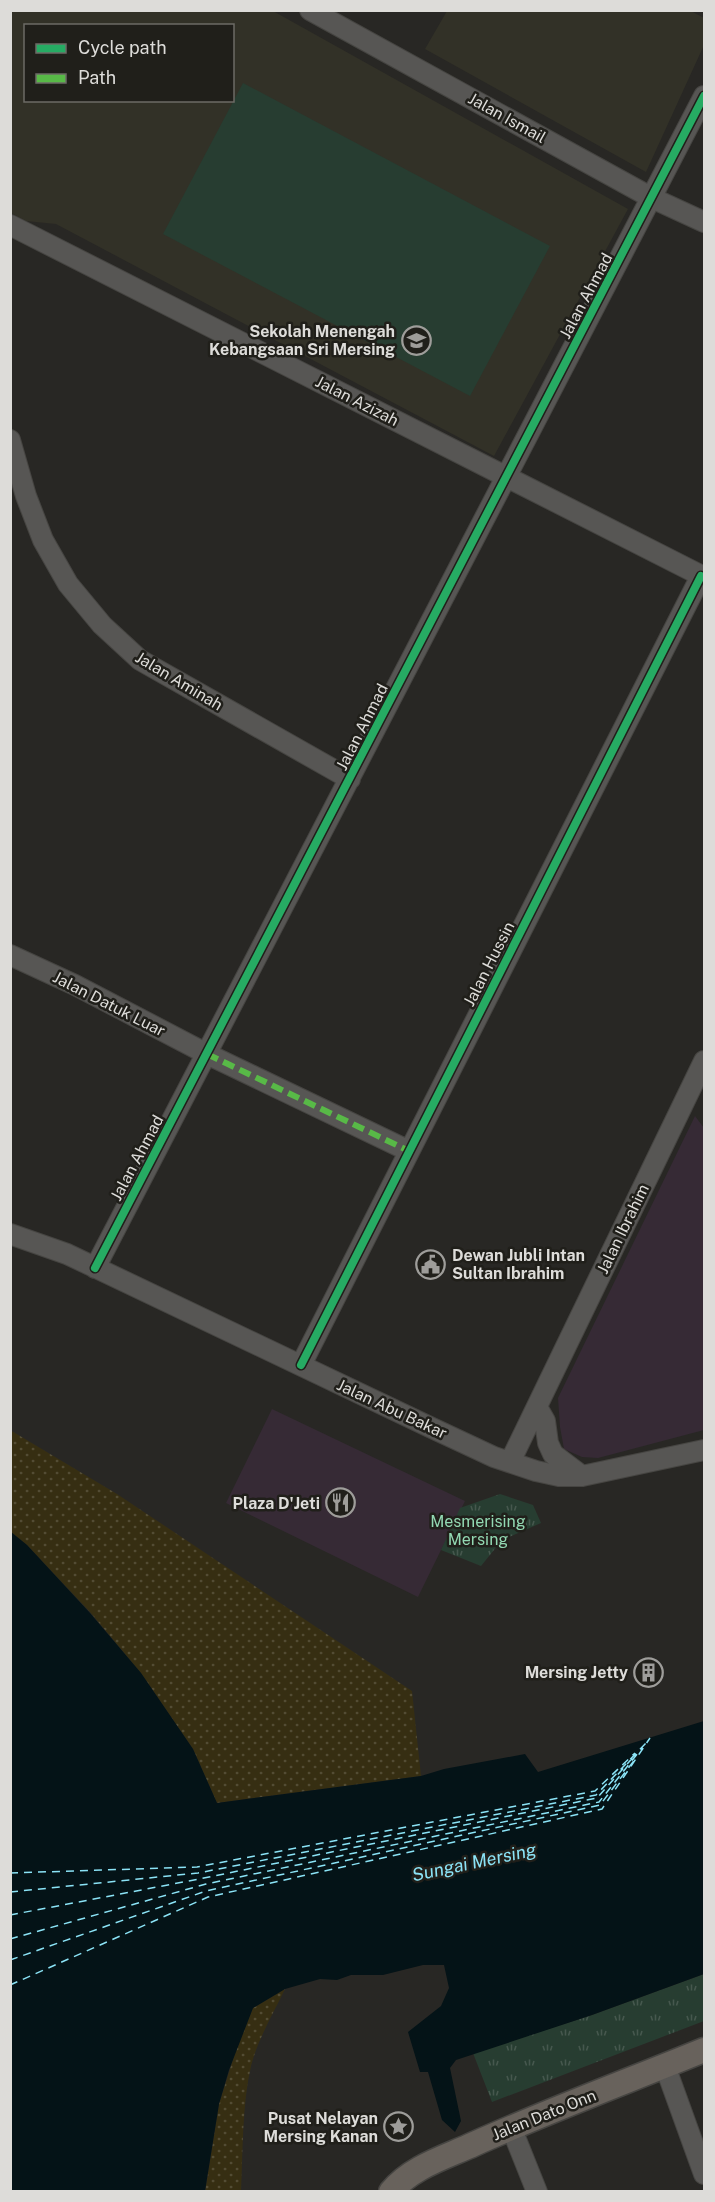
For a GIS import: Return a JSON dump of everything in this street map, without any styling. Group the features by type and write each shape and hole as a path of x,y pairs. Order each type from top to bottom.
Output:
{"main road":[{"name":"Jalan Dato Onn","path":"392,2192 408,2176 429,2164 511,2127 705,2050"}],"street":[{"name":"Jalan Ismail","path":"310,10 652,198 705,222"},
{"name":"Jalan Ahmad","path":"95,1268 705,96"},
{"name":"Jalan Azizah","path":"10,225 703,576"},
{"name":"Jalan Aminah","path":"10,440 26,496 43,540 68,584 102,625 140,660 350,779"},
{"name":"Jalan Hussin","path":"301,1365 703,576"},
{"name":"Jalan Datuk Luar","path":"10,955 75,985 207,1054 410,1151"},
{"name":"Jalan Ibrahim","path":"510,1462 705,1061"},
{"name":"Jalan Abu Bakar","path":"10,1234 67,1254 432,1428 536,1472 559,1476 582,1476 705,1450"},
{"path":"537,1407 546,1421 548,1443 554,1454 582,1476"},
{"path":"665,2066 705,2174"},
{"path":"511,2127 537,2192"}],"shaded area":[{"path":"689,10 704,18 704,45 646,172 425,49 447,11"},
{"name":"Sekolah Menengah Kebangsaan Sri Mersing","path":"10,11 273,11 628,209 494,456 56,224 26,221 11,213"},
{"path":"695,1116 704,1128 704,1430 598,1458 582,1457 564,1449 558,1398"},
{"name":"Plaza D'Jeti","path":"272,1409 465,1501 418,1597 226,1503"}],"green space":[{"path":"243,83 550,246 470,396 163,234"},
{"name":"Mesmerising Mersing","path":"500,1494 533,1505 541,1523 502,1540 481,1566 441,1550 460,1508"},
{"path":"704,1974 704,2021 492,2102 473,2053 592,2015"}],"sand":[{"path":"10,1430 117,1494 412,1691 421,1776 217,1803 193,1749 141,1673 90,1612 27,1545 11,1532"},
{"path":"285,1989 262,2036 251,2066 244,2112 241,2191 205,2192 219,2104 237,2047 253,2008"}],"water":[{"name":"Sungai Mersing","path":"11,1532 27,1545 90,1613 141,1673 193,1749 217,1803 421,1776 444,1769 525,1754 538,1772 704,1721 704,1974 592,2015 456,2060 450,2068 461,2121 455,2132 442,2120 428,2072 420,2072 408,2032 441,2006 449,1988 444,1965 423,1965 383,1975 351,1975 337,1980 320,1979 285,1989 253,2008 229,2070 219,2104 205,2191 11,2191"}],"ferry route":[{"path":"10,1985 208,1897 602,1809 650,1738"},
{"path":"10,1892 198,1873 596,1795 646,1743"},
{"path":"10,1939 206,1884 599,1802 642,1748"},
{"path":"10,1873 197,1867 595,1791 635,1753"},
{"path":"10,1915 597,1798 636,1754"},
{"path":"10,1960 206,1891 600,1805 636,1758"}],"marked path":[{"path":"207,1054 409,1151"}],"cycle path":[{"path":"95,1268 704,96"},
{"path":"301,1365 701,576"}],"place":[{"name":"Sekolah Menengah Kebangsaan Sri Mersing","path":"416,340"},
{"name":"Dewan Jubli Intan Sultan Ibrahim","path":"431,1264"},
{"name":"Plaza D'Jeti","path":"341,1503"},
{"name":"Mersing Jetty","path":"649,1672"},
{"name":"Pusat Nelayan Mersing Kanan","path":"399,2127"}]}
